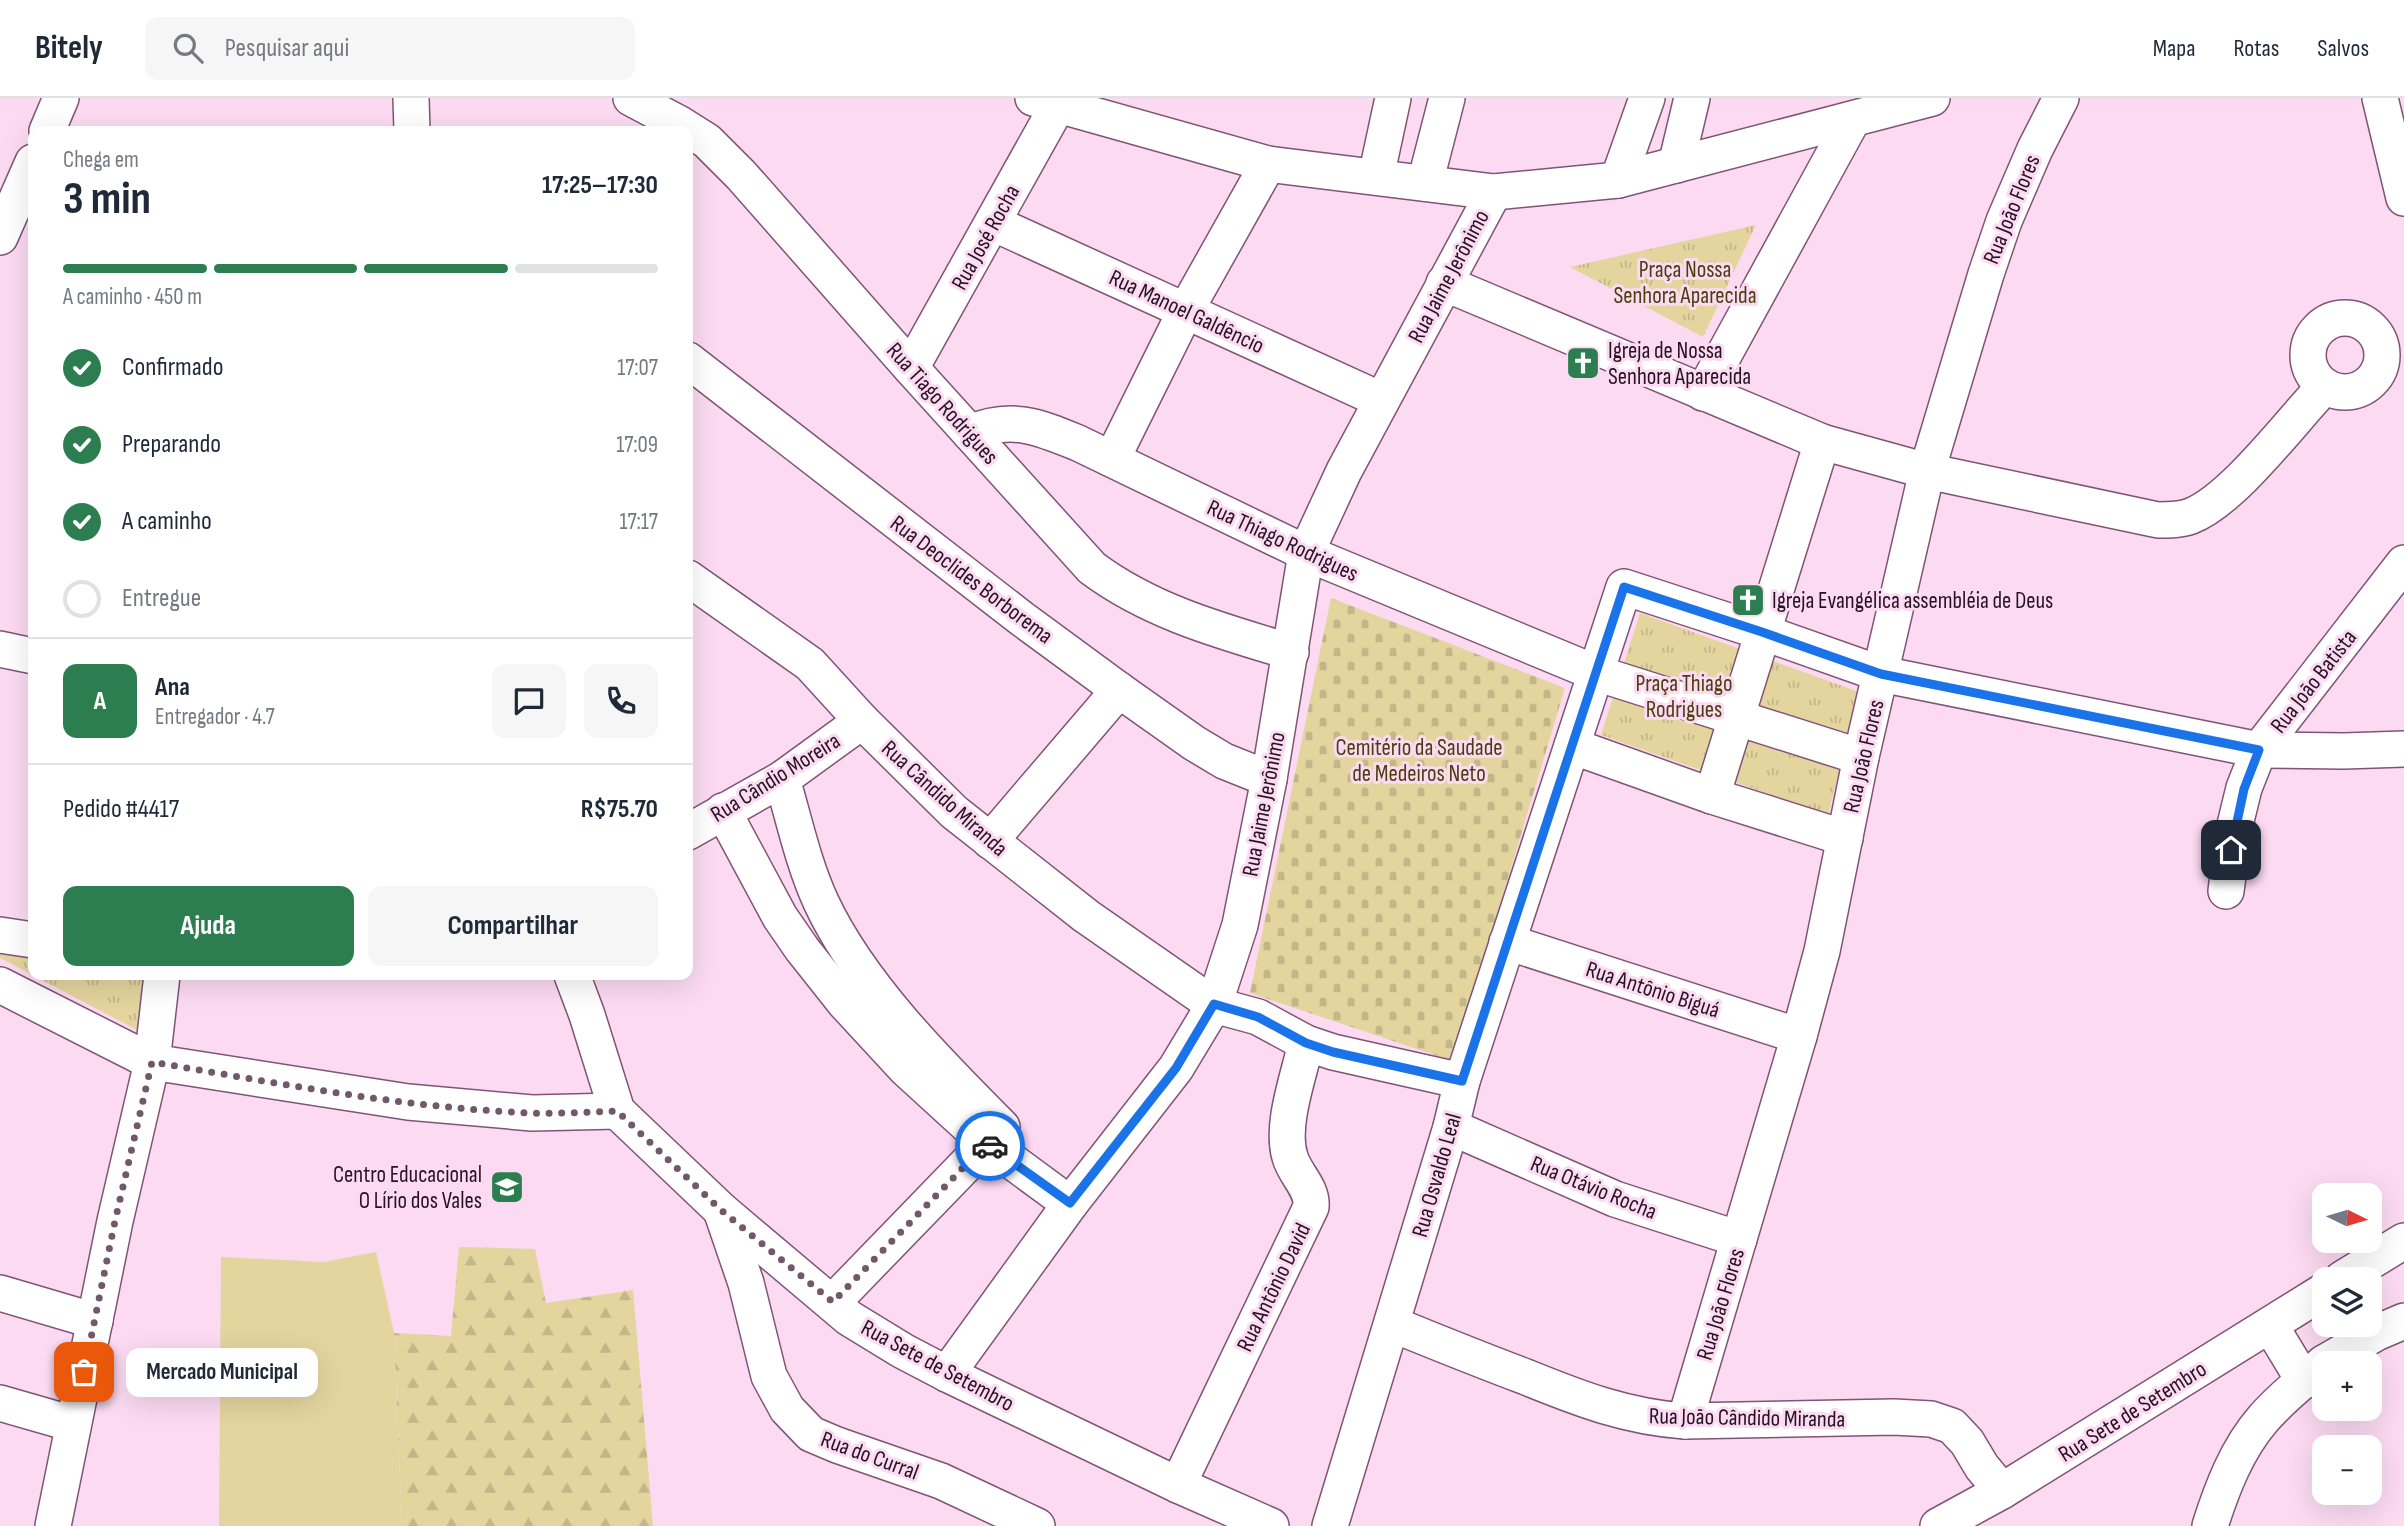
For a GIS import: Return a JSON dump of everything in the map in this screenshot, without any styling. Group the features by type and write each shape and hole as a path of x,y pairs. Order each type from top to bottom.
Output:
{"street":[{"path":"49,126 61,98"},
{"path":"411,98 412,126"},
{"name":"Rua Tiago Rodrigues","path":"631,98 683,126"},
{"path":"1376,177 1393,98"},
{"path":"1425,183 1447,98"},
{"path":"1618,180 1647,98"},
{"path":"1676,165 1692,98"},
{"path":"1045,101 1268,164 1494,192 1618,180 1931,98"},
{"name":"Rua João Flores","path":"1685,1421 1822,951 1861,757 1927,471 2004,221 2035,149 2061,98"},
{"path":"2380,98 2404,198"},
{"name":"Rua José Rocha","path":"911,368 993,223 1045,101"},
{"path":"1703,393 1853,119"},
{"name":"Rua Tiago Rodrigues","path":"693,132 706,141 741,175 1091,568 1107,580 1158,608 1220,631 1291,652"},
{"path":"1112,459 1186,310 1268,164"},
{"path":"0,237 28,173"},
{"name":"Rua Jaime Jerônimo","path":"947,1374 1075,1198 1176,1068 1214,1004 1240,925 1269,779 1306,553 1344,471 1494,192"},
{"name":"Rua Manoel Galdêncio","path":"993,223 1381,400"},
{"path":"1444,283 1822,442 1927,471 2143,518 2176,519 2191,516 2216,501 2314,398 2322,385"},
{"name":"Rua Deoclides Borborema","path":"693,364 1118,690 1224,761 1269,779"},
{"name":"Rua Thiago Rodrigues","path":"970,433 993,425 1020,423 1044,429 1306,553 1596,673"},
{"path":"1712,796 1822,442"},
{"name":"Rua João Batista","path":"2226,891 2234,829 2244,789 2259,750 2404,563"},
{"name":"Rua Cândido Miranda","path":"693,582 810,664 862,721 954,812 1086,916 1214,1004 1258,1017 1306,1043 1333,1052 1462,1081"},
{"path":"1845,838 1712,796 1572,747 1624,587 1881,674 2259,750 2404,749"},
{"path":"0,649 28,655"},
{"path":"1596,673 1861,757"},
{"path":"990,841 1118,690"},
{"name":"Rua Cândio Moreira","path":"693,829 782,779 862,721"},
{"name":"Rua Osvaldo Leal","path":"1330,1526 1451,1126 1462,1081 1572,747"},
{"path":"782,779 820,900 836,932 931,1055 1075,1198"},
{"path":"723,811 780,917 844,1002 906,1069 987,1143 1075,1198"},
{"path":"0,936 28,939"},
{"name":"Rua Antônio Biguá","path":"1507,943 1799,1036"},
{"path":"53,1526 152,1062 161,980"},
{"path":"0,985 152,1062 408,1102 533,1113 617,1111 574,980"},
{"name":"Rua Antônio David","path":"1178,1485 1311,1207 1310,1194 1290,1158 1287,1136 1306,1043"},
{"name":"Rua Sete de Setembro","path":"617,1111 721,1210 860,1324 947,1374 1178,1485 1271,1526"},
{"name":"Rua Otávio Rocha","path":"1451,1126 1615,1199 1739,1239"},
{"path":"833,1302 987,1143"},
{"name":"Rua do Curral","path":"721,1210 747,1283 769,1376 787,1409 803,1426 811,1434 941,1481 1037,1526"},
{"path":"2362,1267 2404,1241"},
{"path":"0,1293 95,1321"},
{"name":"Rua Sete de Setembro","path":"1938,1526 2002,1491 2312,1299"},
{"path":"2346,1351 2376,1333 2404,1321"},
{"name":"Rua João Cândido Miranda","path":"1392,1324 1585,1401 1654,1419 1931,1419 1952,1426 1967,1442 1982,1467 2002,1491"},
{"path":"2270,1325 2312,1364"},
{"path":"2210,1526 2220,1495 2239,1453 2262,1420 2312,1374"},
{"path":"0,1403 73,1424"}],"green space":[{"name":"Praça Nossa Senhora Aparecida","path":"1756,225 1703,337 1570,267"},
{"name":"Cemitério da Saudade de Medeiros Neto","path":"1331,598 1565,688 1453,1061 1250,993"},
{"name":"Praça Thiago Rodrigues","path":"1640,613 1859,692 1828,815 1601,735"},
{"path":"0,947 28,951 28,973 0,958"},
{"path":"42,980 146,980 137,1030"},
{"path":"459,1247 535,1249 546,1303 633,1290 653,1526 402,1526 394,1333 451,1336"},
{"path":"376,1252 394,1333 402,1526 219,1526 221,1257 324,1262"}],"way so far":[{"path":"84,1372 152,1062 408,1102 533,1113 617,1111 721,1210 833,1302 987,1143 990,1146"}],"place":[{"name":"Igreja de Nossa Senhora Aparecida","path":"1583,363"},
{"name":"Igreja Evangélica assembléia de Deus","path":"1748,600"},
{"name":"Centro Educacional O Lírio dos Vales","path":"507,1187"},
{"name":"Mercado Municipal","path":"84,1372"}],"route":[{"path":"990,1146 1070,1203 1176,1068 1214,1004 1258,1017 1306,1043 1333,1052 1462,1081 1624,587 1881,674 2259,750 2244,789 2231,850"}]}
